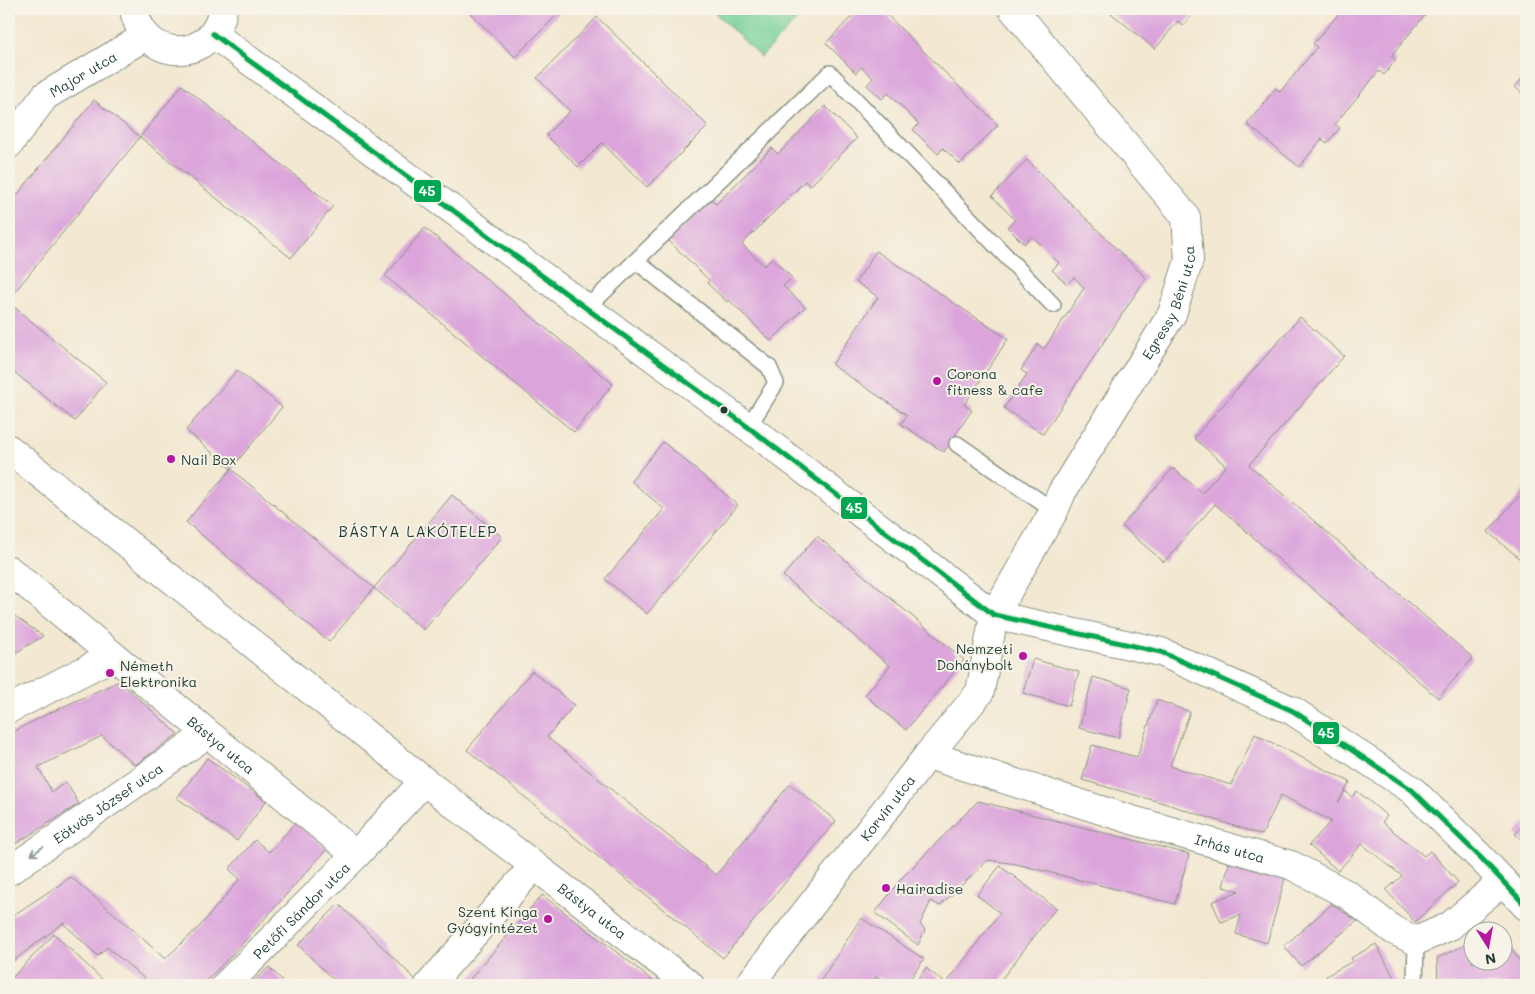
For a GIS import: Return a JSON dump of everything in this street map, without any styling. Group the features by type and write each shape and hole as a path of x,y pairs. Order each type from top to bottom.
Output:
{"street":[{"path":"134,9 139,27 146,36 154,43 174,50 196,47 206,42 214,34 222,18 223,9"},
{"name":"Egressy Béni utca","path":"994,615 1054,511 1062,492 1172,314 1189,260 1186,217 1013,9"},
{"path":"214,34 748,427 994,615 1161,652 1293,710 1412,790 1526,906"},
{"name":"Major utca","path":"9,144 46,96 146,36"},
{"name":"Bástya utca","path":"9,449 424,781 690,985"},
{"name":"Bástya utca","path":"9,570 356,855"},
{"name":"Korvin utca","path":"749,985 928,755 980,692 994,615"},
{"path":"9,709 113,656"},
{"name":"Eötvös József utca","path":"9,871 207,734"},
{"name":"Irhás utca","path":"928,755 1132,820 1291,865 1348,895 1393,930 1416,942"},
{"path":"356,855 424,781"},
{"name":"Petőfi Sándor utca","path":"226,985 356,855"},
{"path":"429,985 534,866"},
{"path":"1416,942 1450,926 1503,881"}],"lane":[{"path":"587,308 830,74 1053,305"},
{"path":"636,261 769,367 776,383 748,427"},
{"path":"957,444 1054,511"},
{"path":"1415,985 1416,942"}],"green space":[{"path":"711,9 807,9 761,57"}],"building":[{"path":"9,9 19,9 9,22"},
{"path":"466,9 563,9 515,57"},
{"path":"859,9 881,9 998,125 960,164 943,148 938,154 913,130 919,124 888,93 882,99 867,85 873,78 861,67 856,73 826,43"},
{"path":"1106,9 1196,10 1183,26 1178,21 1155,49"},
{"path":"1343,9 1430,9 1391,56 1396,60 1384,75 1379,71 1335,124 1340,128 1327,143 1322,139 1299,167 1247,124 1276,88 1280,92 1317,47 1313,44"},
{"path":"597,17 708,126 647,187 602,143 578,167 546,135 570,111 537,78"},
{"path":"1526,74 1526,97 1515,87"},
{"path":"182,85 333,206 291,258 140,137"},
{"path":"94,100 140,137 9,299 9,205"},
{"path":"825,106 857,138 810,186 805,181 742,244 764,266 772,258 792,278 783,286 805,307 771,341 729,300 727,302 707,283 709,280 669,241 711,199 716,204 772,148 778,154"},
{"path":"1027,160 1146,278 1043,434 1004,408 1027,374 1021,370 1038,344 1044,349 1084,288 1074,277 1067,284 1052,270 1059,263 1032,236 1024,244 1007,227 1015,220 992,196"},
{"path":"425,228 613,384 574,432 385,276"},
{"path":"876,251 1008,339 964,405 972,410 944,452 901,424 907,415 832,365 878,297 856,282"},
{"path":"9,303 106,382 75,421 9,368"},
{"path":"1300,317 1344,356 1249,465 1473,658 1438,698 1215,504 1164,562 1122,526 1173,468 1202,493 1226,466 1194,438"},
{"path":"237,370 282,407 231,469 186,430"},
{"path":"663,442 738,505 647,614 605,579 664,509 631,481"},
{"path":"231,469 374,588 329,642 186,522"},
{"path":"1526,488 1526,564 1488,532"},
{"path":"452,495 502,537 424,630 374,588"},
{"path":"817,536 964,660 906,730 865,695 890,666 783,576"},
{"path":"9,612 43,636 9,657"},
{"path":"1033,659 1079,672 1069,706 1023,693"},
{"path":"532,671 574,705 547,737 716,875 790,784 836,821 723,958 467,750"},
{"path":"1093,677 1131,688 1118,738 1079,728"},
{"path":"119,681 178,734 135,765 102,736 38,767 52,792 66,782 79,804 9,848 9,734"},
{"path":"1157,700 1190,712 1170,766 1231,785 1255,734 1350,782 1338,803 1345,791 1352,797 1357,791 1387,816 1382,822 1424,856 1430,851 1458,882 1415,922 1386,890 1402,876 1362,844 1338,871 1309,845 1331,821 1281,795 1262,835 1167,804 1082,780 1092,745 1137,757"},
{"path":"207,758 266,801 237,841 177,798"},
{"path":"978,801 1189,854 1175,904 1016,864 988,860 940,906 931,901 920,924 925,930 918,945 875,913 901,879"},
{"path":"296,822 327,849 232,955 202,985 137,985 145,979 107,947 98,956 63,923 9,964 9,918 71,877 165,959 200,926 240,879 229,869 255,840 269,852"},
{"path":"1526,822 1526,844 1515,834"},
{"path":"1230,859 1286,875 1267,943 1236,934 1241,915 1221,922 1212,902 1239,891 1223,887"},
{"path":"1000,866 1056,908 997,985 913,985 926,968 946,984 1000,913 977,895"},
{"name":"Szent Kinga Gyógyintézet","path":"542,895 631,963 657,985 465,985"},
{"path":"339,904 418,982 414,985 339,985 298,945"},
{"path":"1332,904 1357,921 1301,966 1284,946"},
{"path":"861,918 924,959 906,985 891,985 877,976 871,985 818,985"},
{"path":"54,934 108,985 9,985 9,981"},
{"path":"1376,944 1397,983 1393,985 1331,985 1326,976 1353,961 1351,958"},
{"path":"1462,947 1462,972 1512,972 1512,949 1526,970 1526,985 1438,985 1437,958"},
{"path":"269,967 287,985 249,985"}],"transit line":[{"name":"45","path":"213,34 748,427 994,615 1161,652 1293,711 1412,790 1482,859 1526,906"}],"place":[{"name":"Corona fitness & cafe","path":"937,381"},
{"name":"Nail Box","path":"171,459"},
{"name":"Nemzeti Dohánybolt","path":"1023,656"},
{"name":"Németh Elektronika","path":"110,673"},
{"name":"Hairadise","path":"886,888"},
{"name":"Szent Kinga Gyógyintézet","path":"548,919"}],"district":[{"name":"BÁSTYA LAKÓTELEP","path":"418,531"}]}
